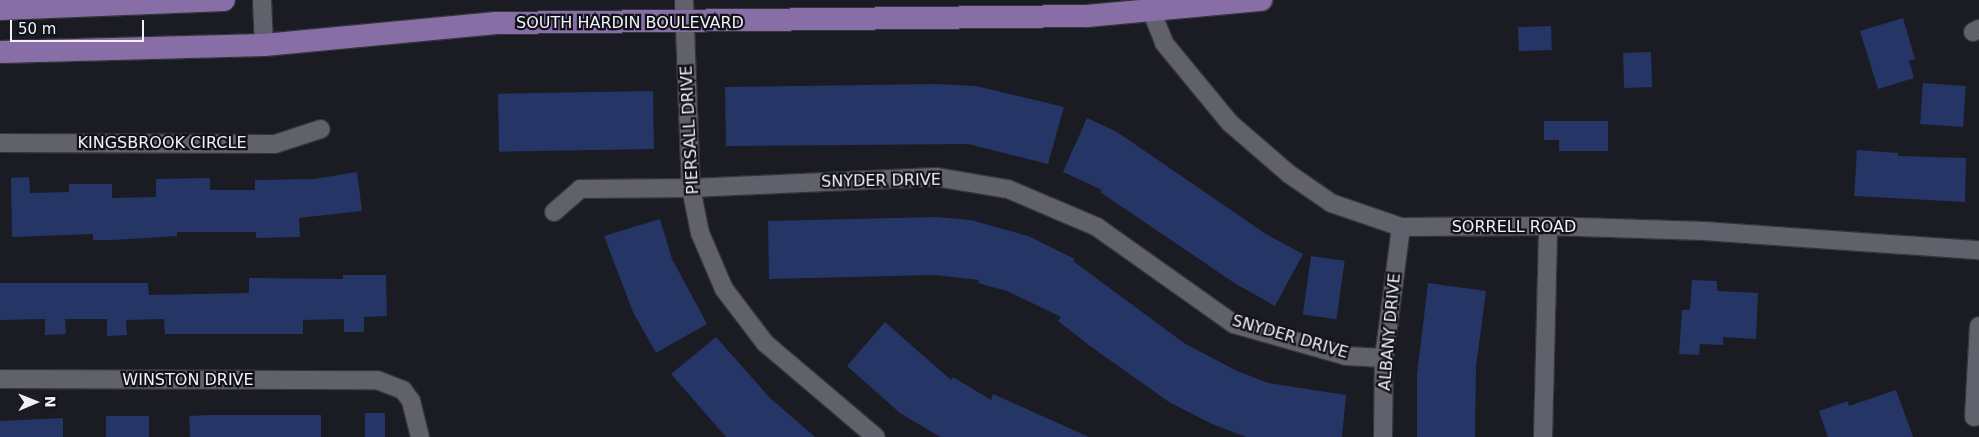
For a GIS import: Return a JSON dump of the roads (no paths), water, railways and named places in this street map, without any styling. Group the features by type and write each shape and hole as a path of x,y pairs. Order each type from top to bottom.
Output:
{"main road":[{"path":"0,8 224,0"},
{"name":"SOUTH HARDIN BOULEVARD","path":"0,52 264,45 496,23 685,23 1087,16 1151,5 1261,0"}],"street":[{"path":"262,0 264,45"},
{"name":"PIERSALL DRIVE","path":"684,0 691,188 700,233 724,289 765,343 876,437"},
{"name":"SORRELL ROAD","path":"1151,5 1164,43 1218,108 1282,168 1331,203 1401,227 1548,226 1704,231 1979,250"},
{"name":"KINGSBROOK CIRCLE","path":"0,143 275,144 322,129"},
{"name":"SNYDER DRIVE","path":"554,212 580,188 691,188 936,177 1008,188 1097,228 1234,324 1346,356 1384,358"},
{"path":"1543,437 1548,226"},
{"name":"ALBANY DRIVE","path":"1383,437 1384,358 1401,227"},
{"path":"1974,417 1979,326"},
{"name":"WINSTON DRIVE","path":"0,379 377,380 403,390 411,401 420,437"}]}
